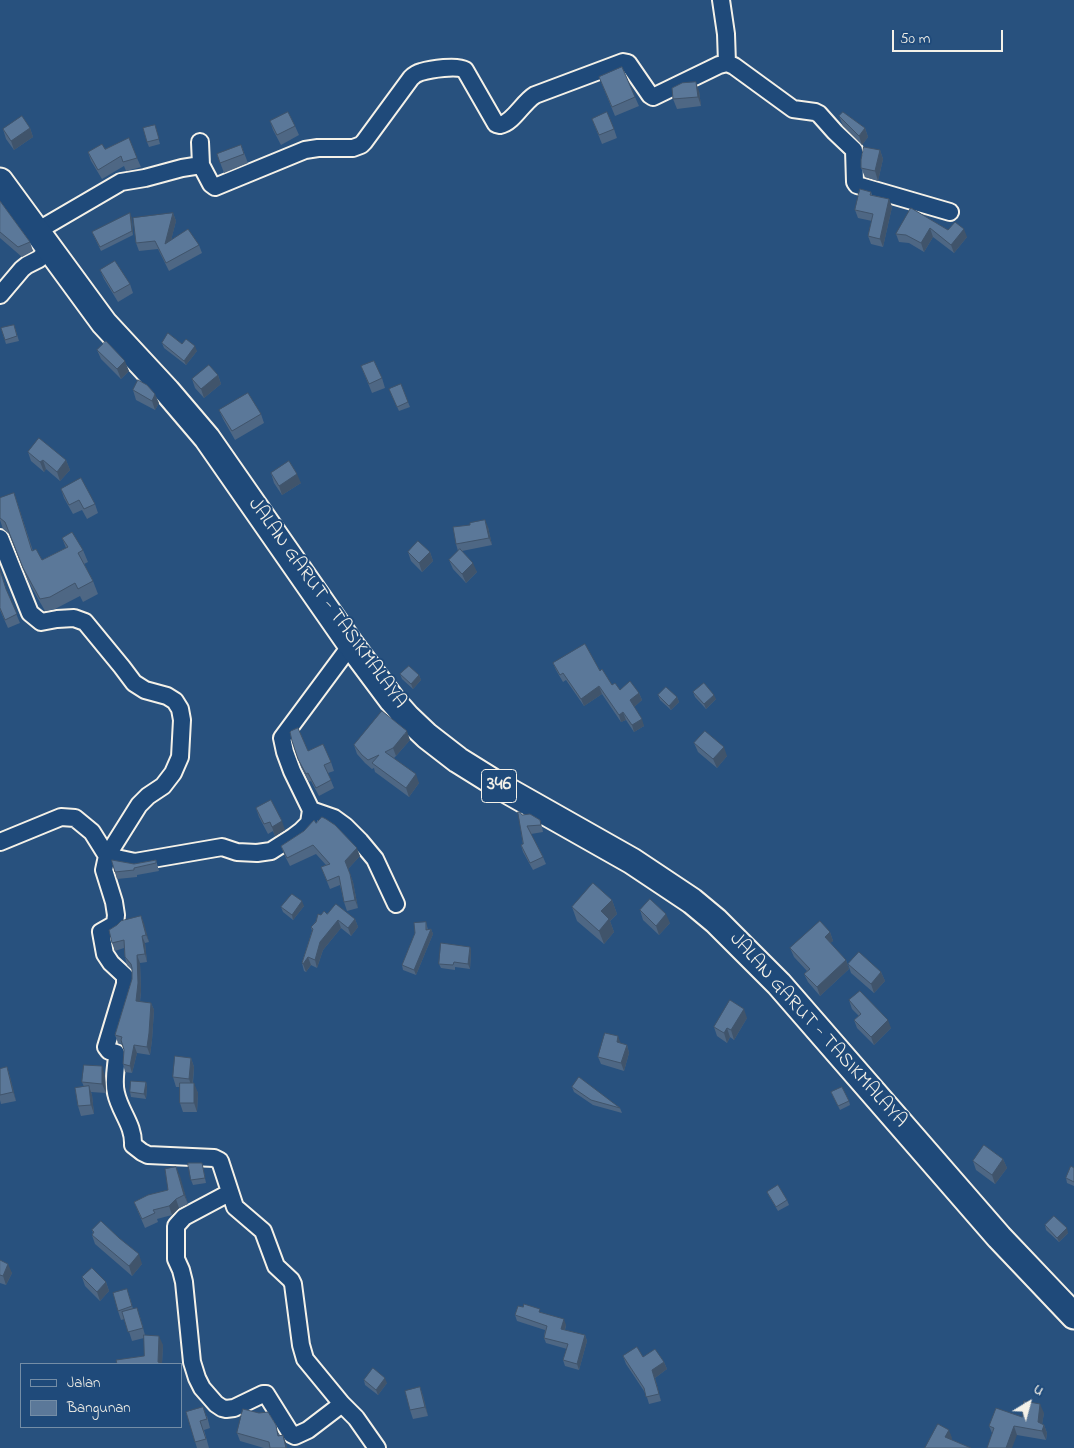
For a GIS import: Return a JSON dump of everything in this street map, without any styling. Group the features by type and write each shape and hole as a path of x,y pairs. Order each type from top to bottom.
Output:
{"main road":[{"name":"JALAN GARUT - TASIKMALAYA","path":"0,181 104,323 167,391 207,438 351,646 407,717 458,760 632,861 692,901 716,921 779,984 999,1237 1074,1316"}],"street":[{"path":"721,0 726,34 727,63"},
{"path":"200,142 201,165 215,188 305,150 357,147 364,142 410,78 421,72 456,67 465,70 496,124 500,125 506,124 535,95 623,62 628,63 653,97 719,65 727,63 734,66 793,109 815,112 823,117 835,132 854,150 855,182 857,185 950,212"},
{"path":"0,295 22,269 39,259 43,240 121,182 201,165"},
{"path":"0,538 30,613 35,618 41,622 57,618 74,618 85,622 134,683 145,690 167,696 175,701 180,709 182,720 180,757 173,773 163,786 148,796 140,805 107,856 104,870 116,915 115,924 101,932 106,954 125,976 126,984 106,1046 109,1050 116,1052 115,1092 121,1110 133,1131 134,1145 148,1155 218,1159 232,1203 237,1210 263,1231 276,1266 292,1282 301,1345 305,1359 356,1418 377,1448"},
{"path":"0,842 61,817 74,818 92,832 107,856 135,862 222,847 237,852 257,853 271,850 301,831 309,823 311,810 288,761 282,738 351,646"},
{"path":"311,810 334,818 360,841 375,859 396,904"},
{"path":"229,1193 184,1217 176,1226 176,1259 184,1282 192,1362 202,1388 216,1404 226,1409 234,1408 266,1394 295,1436 308,1430 342,1404"}],"building":[{"path":"622,67 635,97 612,107 599,77"},
{"path":"696,82 698,97 673,99 672,88 682,83"},
{"path":"288,112 295,126 277,135 270,121"},
{"path":"607,112 614,129 599,135 592,119"},
{"path":"843,112 865,128 859,136 839,116"},
{"path":"22,116 30,128 11,141 3,129"},
{"path":"155,125 159,139 147,142 143,128"},
{"path":"129,138 137,158 123,162 121,156 98,170 88,152 102,144 105,149"},
{"path":"241,145 244,154 220,163 217,154"},
{"path":"864,147 880,150 875,171 861,168"},
{"path":"860,189 871,192 870,195 889,199 880,239 868,236 873,214 855,210"},
{"path":"0,201 30,242 18,247 0,232"},
{"path":"911,208 948,230 955,222 964,229 951,245 930,228 921,243 906,235 896,234"},
{"path":"130,213 132,231 100,247 92,232"},
{"path":"173,213 165,244 188,229 199,245 166,263 155,241 136,243 133,218"},
{"path":"115,261 130,284 114,293 100,270"},
{"path":"14,325 17,336 5,340 1,328"},
{"path":"168,333 182,344 186,339 195,346 184,361 162,343"},
{"path":"106,341 125,361 117,369 97,350"},
{"path":"374,361 382,378 369,384 361,366"},
{"path":"209,365 218,375 201,389 192,379"},
{"path":"138,380 147,385 155,394 152,401 133,390"},
{"path":"401,384 408,402 397,407 389,389"},
{"path":"248,393 261,414 232,431 219,410"},
{"path":"39,438 66,460 57,472 43,460 40,462 28,452"},
{"path":"289,461 297,474 279,486 271,473"},
{"path":"81,478 95,504 84,509 79,500 69,505 61,489"},
{"path":"14,493 32,551 36,549 42,560 68,547 62,538 72,532 83,550 78,553 93,581 78,589 75,583 50,597 40,599 23,568 5,522 0,518 0,498"},
{"path":"485,520 489,538 456,544 453,527 470,525 470,523"},
{"path":"418,541 430,552 419,563 408,552"},
{"path":"460,549 473,563 462,574 449,560"},
{"path":"0,570 17,614 5,620 0,608"},
{"path":"585,644 600,671 602,669 612,685 615,683 620,690 630,681 639,693 630,700 642,719 632,725 623,712 619,715 599,686 581,699 563,673 560,675 553,663"},
{"path":"409,666 419,675 411,684 400,674"},
{"path":"704,683 714,695 704,704 693,692"},
{"path":"666,687 677,697 669,706 658,695"},
{"path":"382,711 407,731 393,748 385,752 416,774 406,788 372,763 379,755 368,760 354,745"},
{"path":"298,728 308,751 323,744 331,762 324,765 331,780 316,788 298,759 292,741 290,732"},
{"path":"705,731 724,747 713,759 694,743"},
{"path":"271,800 282,821 272,827 270,822 264,824 256,808"},
{"path":"518,812 522,815 530,814 540,820 541,825 527,826 543,857 530,863 521,845 523,844"},
{"path":"322,817 335,825 357,848 345,861 350,874 355,900 344,902 339,876 327,881 321,867 330,864 313,845 287,858 281,846 304,831 314,820 316,823"},
{"path":"112,860 134,864 156,860 156,863 134,868 134,870 115,872"},
{"path":"593,883 612,900 601,911 609,919 599,931 572,907"},
{"path":"292,894 302,901 292,915 281,907"},
{"path":"650,899 666,914 656,926 640,910"},
{"path":"336,904 355,919 348,928 338,920 320,942 315,960 308,957 303,964 313,929 311,927 316,922 318,914 321,915 324,911 327,914"},
{"path":"141,916 146,935 142,936 145,954 137,955 138,983 136,1001 151,1003 149,1033 147,1047 134,1045 130,1066 123,1064 124,1050 122,1037 115,1035 132,979 132,968 125,957 124,940 112,943 109,930 121,921"},
{"path":"820,921 830,932 825,937 846,960 817,987 804,974 810,969 790,948"},
{"path":"426,922 426,930 431,929 414,970 402,965 415,933 414,923"},
{"path":"441,943 470,947 468,964 454,962 453,965 439,964"},
{"path":"859,952 881,972 871,984 848,964"},
{"path":"860,991 888,1020 871,1037 854,1020 861,1014 849,1000"},
{"path":"730,1000 744,1009 731,1030 727,1028 724,1033 714,1027"},
{"path":"605,1033 618,1036 617,1042 627,1045 621,1063 598,1057"},
{"path":"175,1056 191,1058 189,1079 173,1077"},
{"path":"84,1065 102,1066 102,1084 82,1082"},
{"path":"7,1067 13,1092 0,1095 0,1069"},
{"path":"579,1077 620,1108 591,1100 572,1087"},
{"path":"131,1081 146,1082 144,1094 130,1092"},
{"path":"180,1083 194,1083 194,1103 180,1103"},
{"path":"89,1086 91,1105 78,1106 75,1088"},
{"path":"842,1087 849,1101 838,1106 831,1092"},
{"path":"984,1145 1003,1159 992,1175 973,1161"},
{"path":"188,1163 202,1163 205,1178 191,1180"},
{"path":"1071,1166 1074,1168 1074,1182 1066,1178"},
{"path":"176,1167 184,1195 176,1199 169,1206 153,1210 155,1213 142,1219 134,1202 148,1195 168,1190 165,1169"},
{"path":"778,1185 787,1200 776,1207 767,1192"},
{"path":"1054,1216 1067,1228 1057,1238 1045,1225"},
{"path":"101,1221 139,1254 129,1266 92,1235 94,1232 92,1230"},
{"path":"0,1260 8,1264 3,1276 0,1275"},
{"path":"92,1268 106,1282 97,1292 82,1277"},
{"path":"127,1289 132,1306 118,1311 113,1293"},
{"path":"524,1304 540,1309 539,1312 564,1319 561,1329 585,1335 577,1364 563,1360 568,1344 544,1338 547,1326 515,1315 518,1306 523,1307"},
{"path":"137,1308 143,1328 128,1332 122,1312"},
{"path":"144,1335 159,1336 158,1362 160,1363 117,1363 116,1360 144,1356"},
{"path":"637,1347 643,1357 655,1349 664,1362 652,1370 659,1394 646,1397 644,1388 623,1356"},
{"path":"373,1368 385,1378 376,1390 364,1380"},
{"path":"420,1387 425,1407 410,1410 405,1391"},
{"path":"1024,1401 1040,1404 1038,1422 1044,1425 1042,1431 1014,1426 1006,1448 987,1448 994,1428 989,1426 996,1408 1022,1417"},
{"path":"203,1407 207,1419 200,1421 206,1439 195,1442 186,1412"},
{"path":"243,1409 259,1413 268,1412 276,1425 278,1436 283,1435 286,1448 270,1448 269,1442 237,1433"},
{"path":"938,1424 949,1430 945,1437 971,1448 925,1448"}]}
